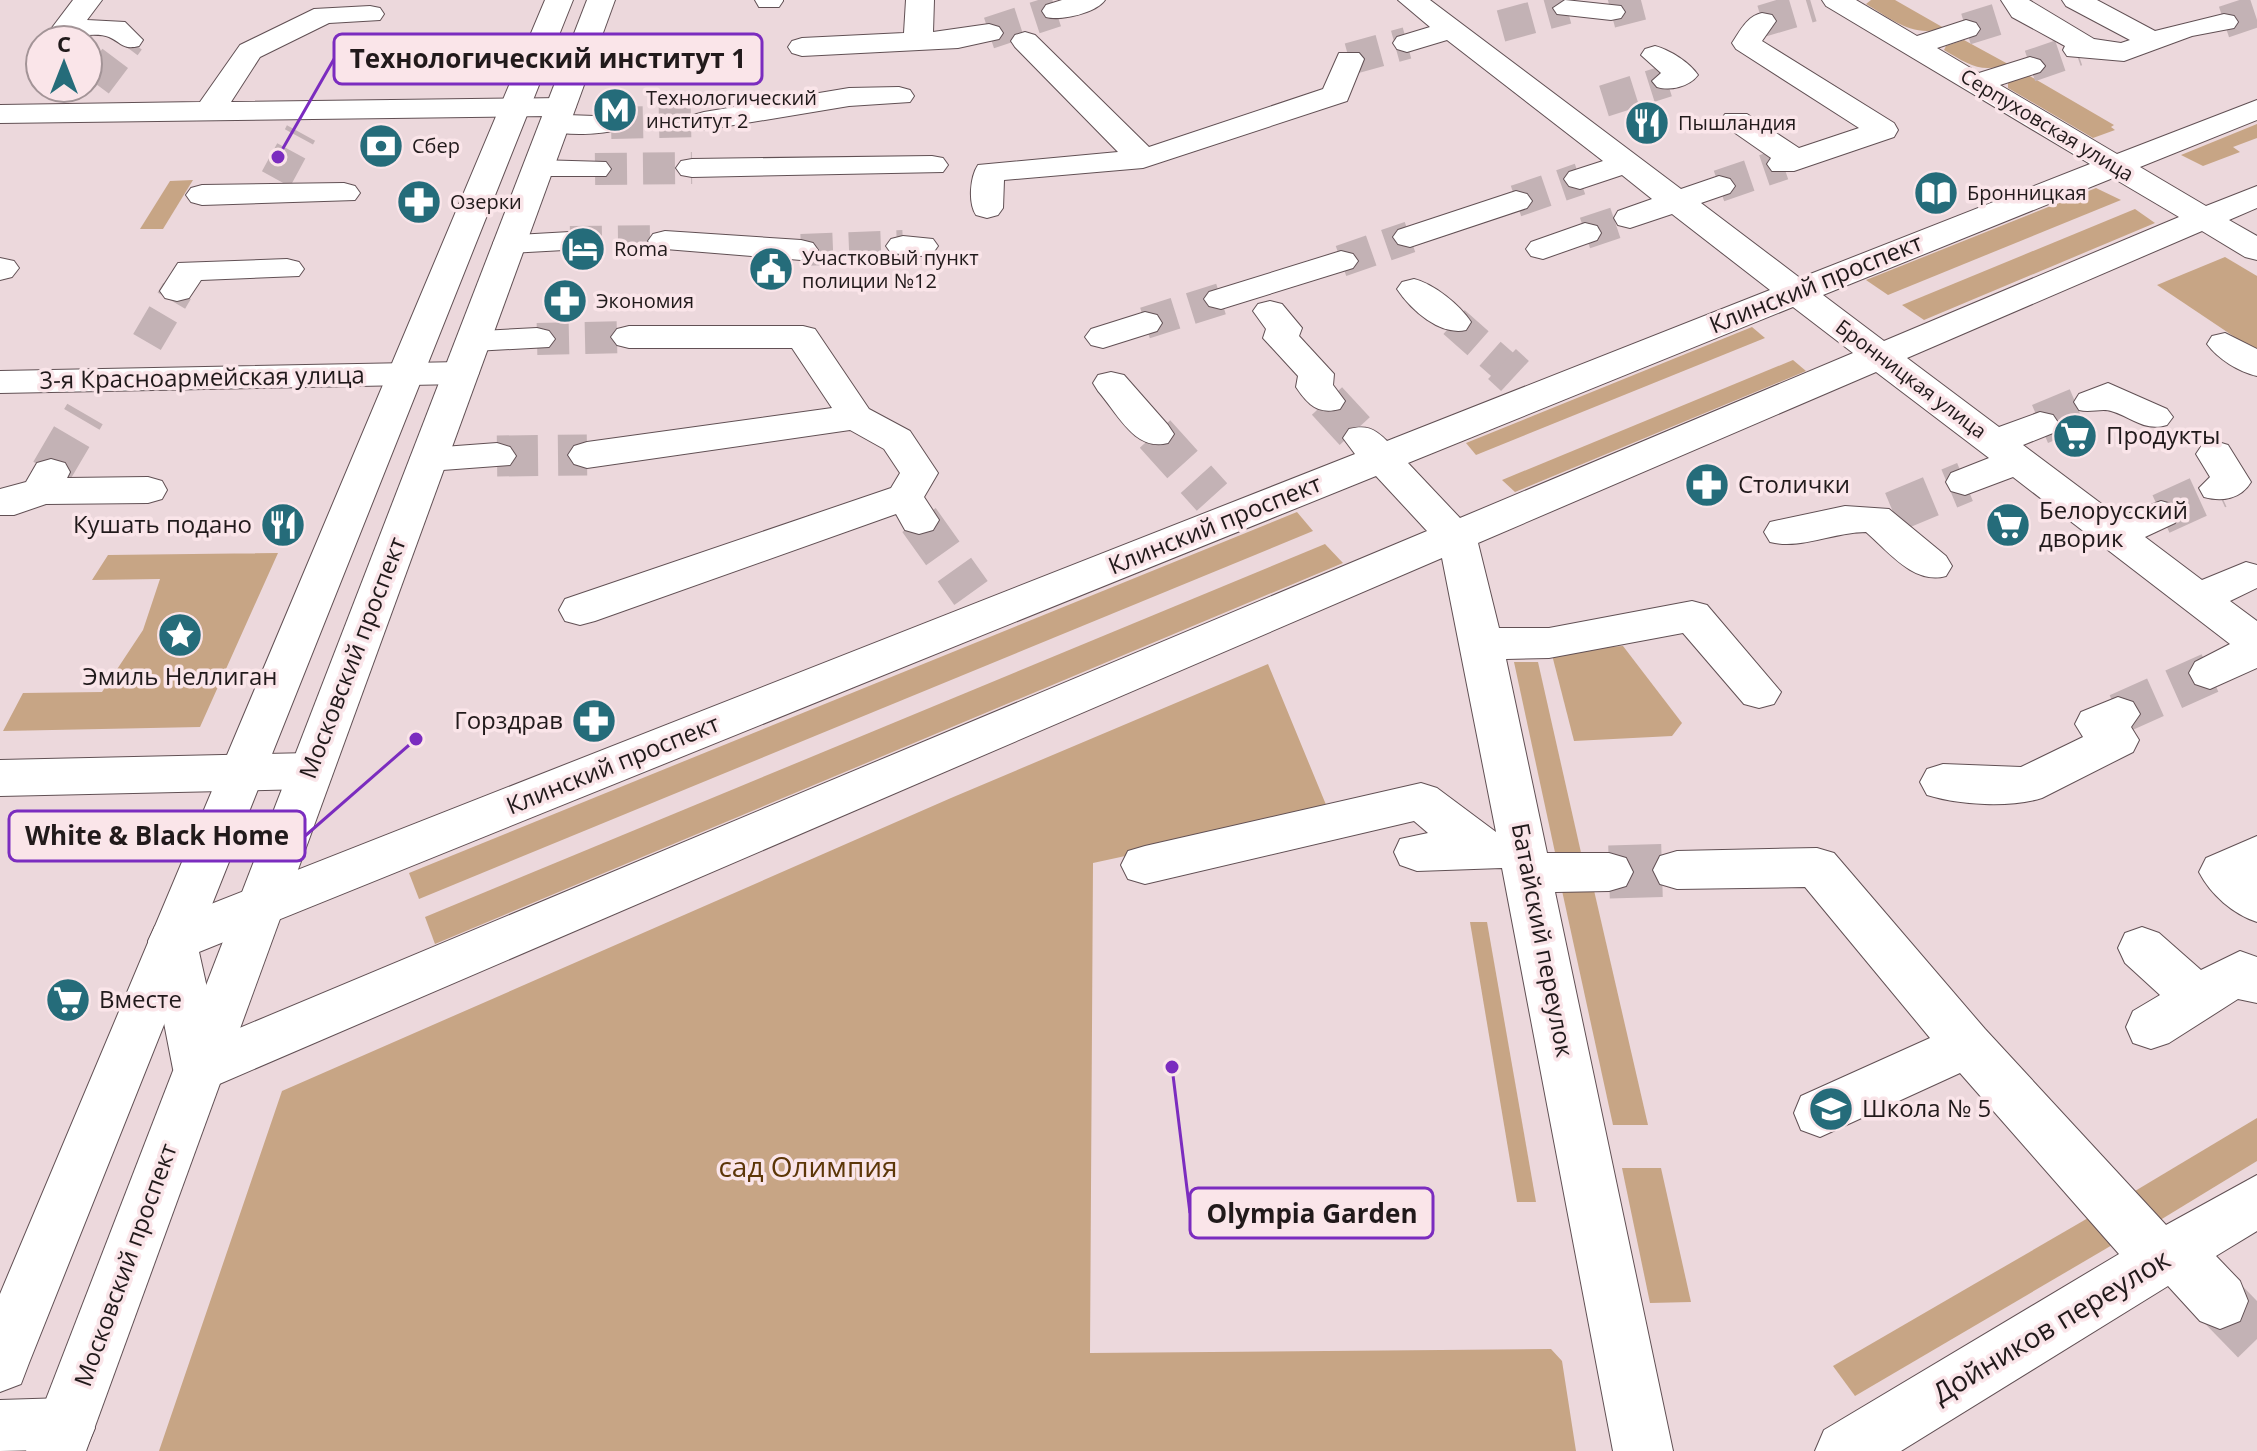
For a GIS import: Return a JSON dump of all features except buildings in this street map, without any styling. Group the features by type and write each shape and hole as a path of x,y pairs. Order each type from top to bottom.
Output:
{"street":[{"path":"88,0 65,29 125,26"},
{"path":"0,1363 559,0"},
{"name":"Московский проспект","path":"61,1440 601,0"},
{"path":"918,41 920,0"},
{"name":"Бронницкая улица","path":"1412,0 2199,598 2257,646"},
{"path":"2076,0 2153,41"},
{"name":"Серпуховская улица","path":"1833,2 1914,46 2257,250"},
{"path":"1567,8 1611,12"},
{"path":"2016,9 2082,48 2124,52 2185,29 2224,22"},
{"path":"209,112 250,51 324,15 370,14"},
{"path":"1736,120 1789,162 1883,130 1746,43 1762,21"},
{"path":"1407,43 1494,28"},
{"path":"1914,46 1966,29"},
{"path":"802,47 918,41 989,33"},
{"path":"1025,41 1143,159"},
{"path":"987,208 989,172 1143,159 1336,95 1349,59"},
{"path":"1977,83 2030,66"},
{"path":"704,121 849,97 899,96"},
{"path":"74,113 81,104"},
{"path":"1562,114 1596,104"},
{"path":"0,114 209,112 308,122 515,108 611,123"},
{"name":"Клинский проспект","path":"172,941 978,605 1526,386 1797,293 2257,109"},
{"path":"1580,179 1627,163"},
{"path":"692,168 932,165"},
{"path":"538,169 595,169"},
{"path":"1630,218 1719,186"},
{"path":"202,195 271,187 344,193"},
{"path":"172,941 199,1069 1882,358 2257,196"},
{"path":"1410,237 1516,201"},
{"path":"1543,249 1585,233"},
{"path":"665,241 801,250"},
{"path":"510,243 570,242"},
{"path":"1221,299 1341,261"},
{"path":"177,291 190,270 287,269"},
{"path":"1414,289 1454,322"},
{"path":"1270,311 1284,328 1281,338 1316,374 1314,387 1327,401"},
{"path":"1103,337 1145,323"},
{"path":"580,610 912,508 919,473 897,440 856,417 803,337 629,337"},
{"name":"3-я Красноармейская улица","path":"0,382 405,374 537,339"},
{"path":"85,414 147,342"},
{"path":"2225,344 2257,365"},
{"path":"1111,383 1155,434"},
{"path":"2092,402 2108,395 2154,417"},
{"path":"587,455 856,417"},
{"path":"1965,482 2040,424"},
{"name":"Батайский переулок","path":"1371,448 1456,538 1484,644 1513,858 1643,1451"},
{"path":"429,458 497,456"},
{"path":"0,502 14,502 46,482 148,490"},
{"path":"2115,535 2161,514"},
{"path":"1784,532 1845,519 1884,515 1932,566"},
{"path":"2199,598 2246,576"},
{"path":"1484,644 1549,643 1692,616 1759,692"},
{"path":"2210,673 2257,646"},
{"path":"1943,782 2026,785 2117,740 2097,724 2118,714"},
{"path":"2,781 310,771"},
{"path":"1145,865 1421,801 1513,858"},
{"path":"1417,852 1513,858 1609,872"},
{"path":"2257,855 2223,872 2257,902"},
{"path":"1677,870 1817,867 1967,1045 2168,1256 2220,1301"},
{"path":"2142,948 2197,998"},
{"path":"2151,1027 2240,972 2253,983"},
{"path":"1820,1113 1967,1045"},
{"name":"Дойников переулок","path":"1845,1451 2257,1201"},
{"path":"0,1430 61,1440"}],"green space":[{"path":"1871,0 1895,0 1944,28 1923,31 1904,26 1866,4"},
{"path":"1964,40 2008,64 1982,68 1944,50 1946,46"},
{"path":"2028,75 2114,125 2111,127 2115,130 2093,138 2008,88 2008,82"},
{"path":"2257,124 2257,138 2233,147 2240,152 2203,166 2181,155"},
{"path":"193,180 163,229 140,229 170,181"},
{"path":"2096,188 2121,200 1888,295 1866,280"},
{"path":"2135,209 2155,223 1924,320 1902,305"},
{"path":"2225,257 2257,276 2257,352 2157,285"},
{"path":"1752,327 1765,338 1476,455 1466,443"},
{"path":"1793,360 1806,371 1515,492 1502,480"},
{"path":"1297,512 1313,531 419,899 409,873"},
{"path":"1325,544 1343,563 435,944 425,917"},
{"path":"278,553 200,727 3,731 23,693 102,692 143,630 160,579 92,580 108,555"},
{"path":"1623,646 1682,723 1672,736 1574,741 1551,651"},
{"path":"1514,662 1538,662 1582,857 1556,857"},
{"name":"сад Олимпия","path":"1268,664 1329,812 1093,863 1090,1353 1551,1349 1562,1361 1576,1451 159,1451 282,1091 951,798"},
{"path":"1561,886 1593,886 1648,1125 1613,1125"},
{"path":"1470,922 1487,922 1536,1202 1517,1202"},
{"path":"2257,1118 2257,1161 2152,1225 2125,1197"},
{"path":"1622,1168 1661,1168 1691,1302 1650,1303"},
{"path":"2095,1214 2119,1241 1855,1396 1833,1366"}],"tunnel":[{"path":"1611,12 1657,0"},
{"path":"1762,21 1812,6"},
{"path":"1501,26 1567,8"},
{"path":"989,33 1056,11"},
{"path":"2224,22 2257,11"},
{"path":"1966,29 2011,15"},
{"path":"104,73 129,40"},
{"path":"1349,59 1407,43"},
{"path":"2030,66 2077,50"},
{"path":"1604,101 1667,81"},
{"path":"611,123 704,121"},
{"path":"276,179 301,133"},
{"path":"1719,186 1783,164"},
{"path":"595,169 692,168"},
{"path":"1516,201 1580,179"},
{"path":"1585,233 1630,218"},
{"path":"1341,261 1410,237"},
{"path":"570,242 665,241"},
{"path":"801,250 903,246"},
{"path":"147,342 177,291"},
{"path":"1145,323 1221,299"},
{"path":"1454,322 1504,366"},
{"path":"537,339 629,337"},
{"path":"1502,364 1515,376"},
{"path":"1327,401 1361,438"},
{"path":"2040,424 2092,402"},
{"path":"51,472 85,414"},
{"path":"1155,434 1212,497"},
{"path":"497,456 587,455"},
{"path":"1893,512 1965,482"},
{"path":"2161,514 2218,488"},
{"path":"919,520 971,593"},
{"path":"2118,714 2210,673"},
{"path":"1609,872 1677,870"},
{"path":"2220,1301 2257,1339"}],"place":[{"name":"Технологический институт 2","path":"615,110"},
{"name":"Пышландия","path":"1647,123"},
{"name":"Сбер","path":"381,146"},
{"name":"Технологический институт 1","path":"278,157"},
{"name":"Бронницкая","path":"1936,193"},
{"name":"Озерки","path":"419,202"},
{"name":"Roma","path":"583,249"},
{"name":"Участковый пункт полиции №12","path":"771,269"},
{"name":"Экономия","path":"565,301"},
{"name":"Продукты","path":"2075,436"},
{"name":"Столички","path":"1707,485"},
{"name":"Кушать подано","path":"283,525"},
{"name":"Белорусский дворик","path":"2008,525"},
{"name":"Эмиль Неллиган","path":"180,635"},
{"name":"Горздрав","path":"594,721"},
{"name":"White & Black Home","path":"416,739"},
{"name":"Вместе","path":"68,1000"},
{"name":"Olympiа Garden","path":"1172,1067"},
{"name":"Школа № 5","path":"1831,1109"}]}
